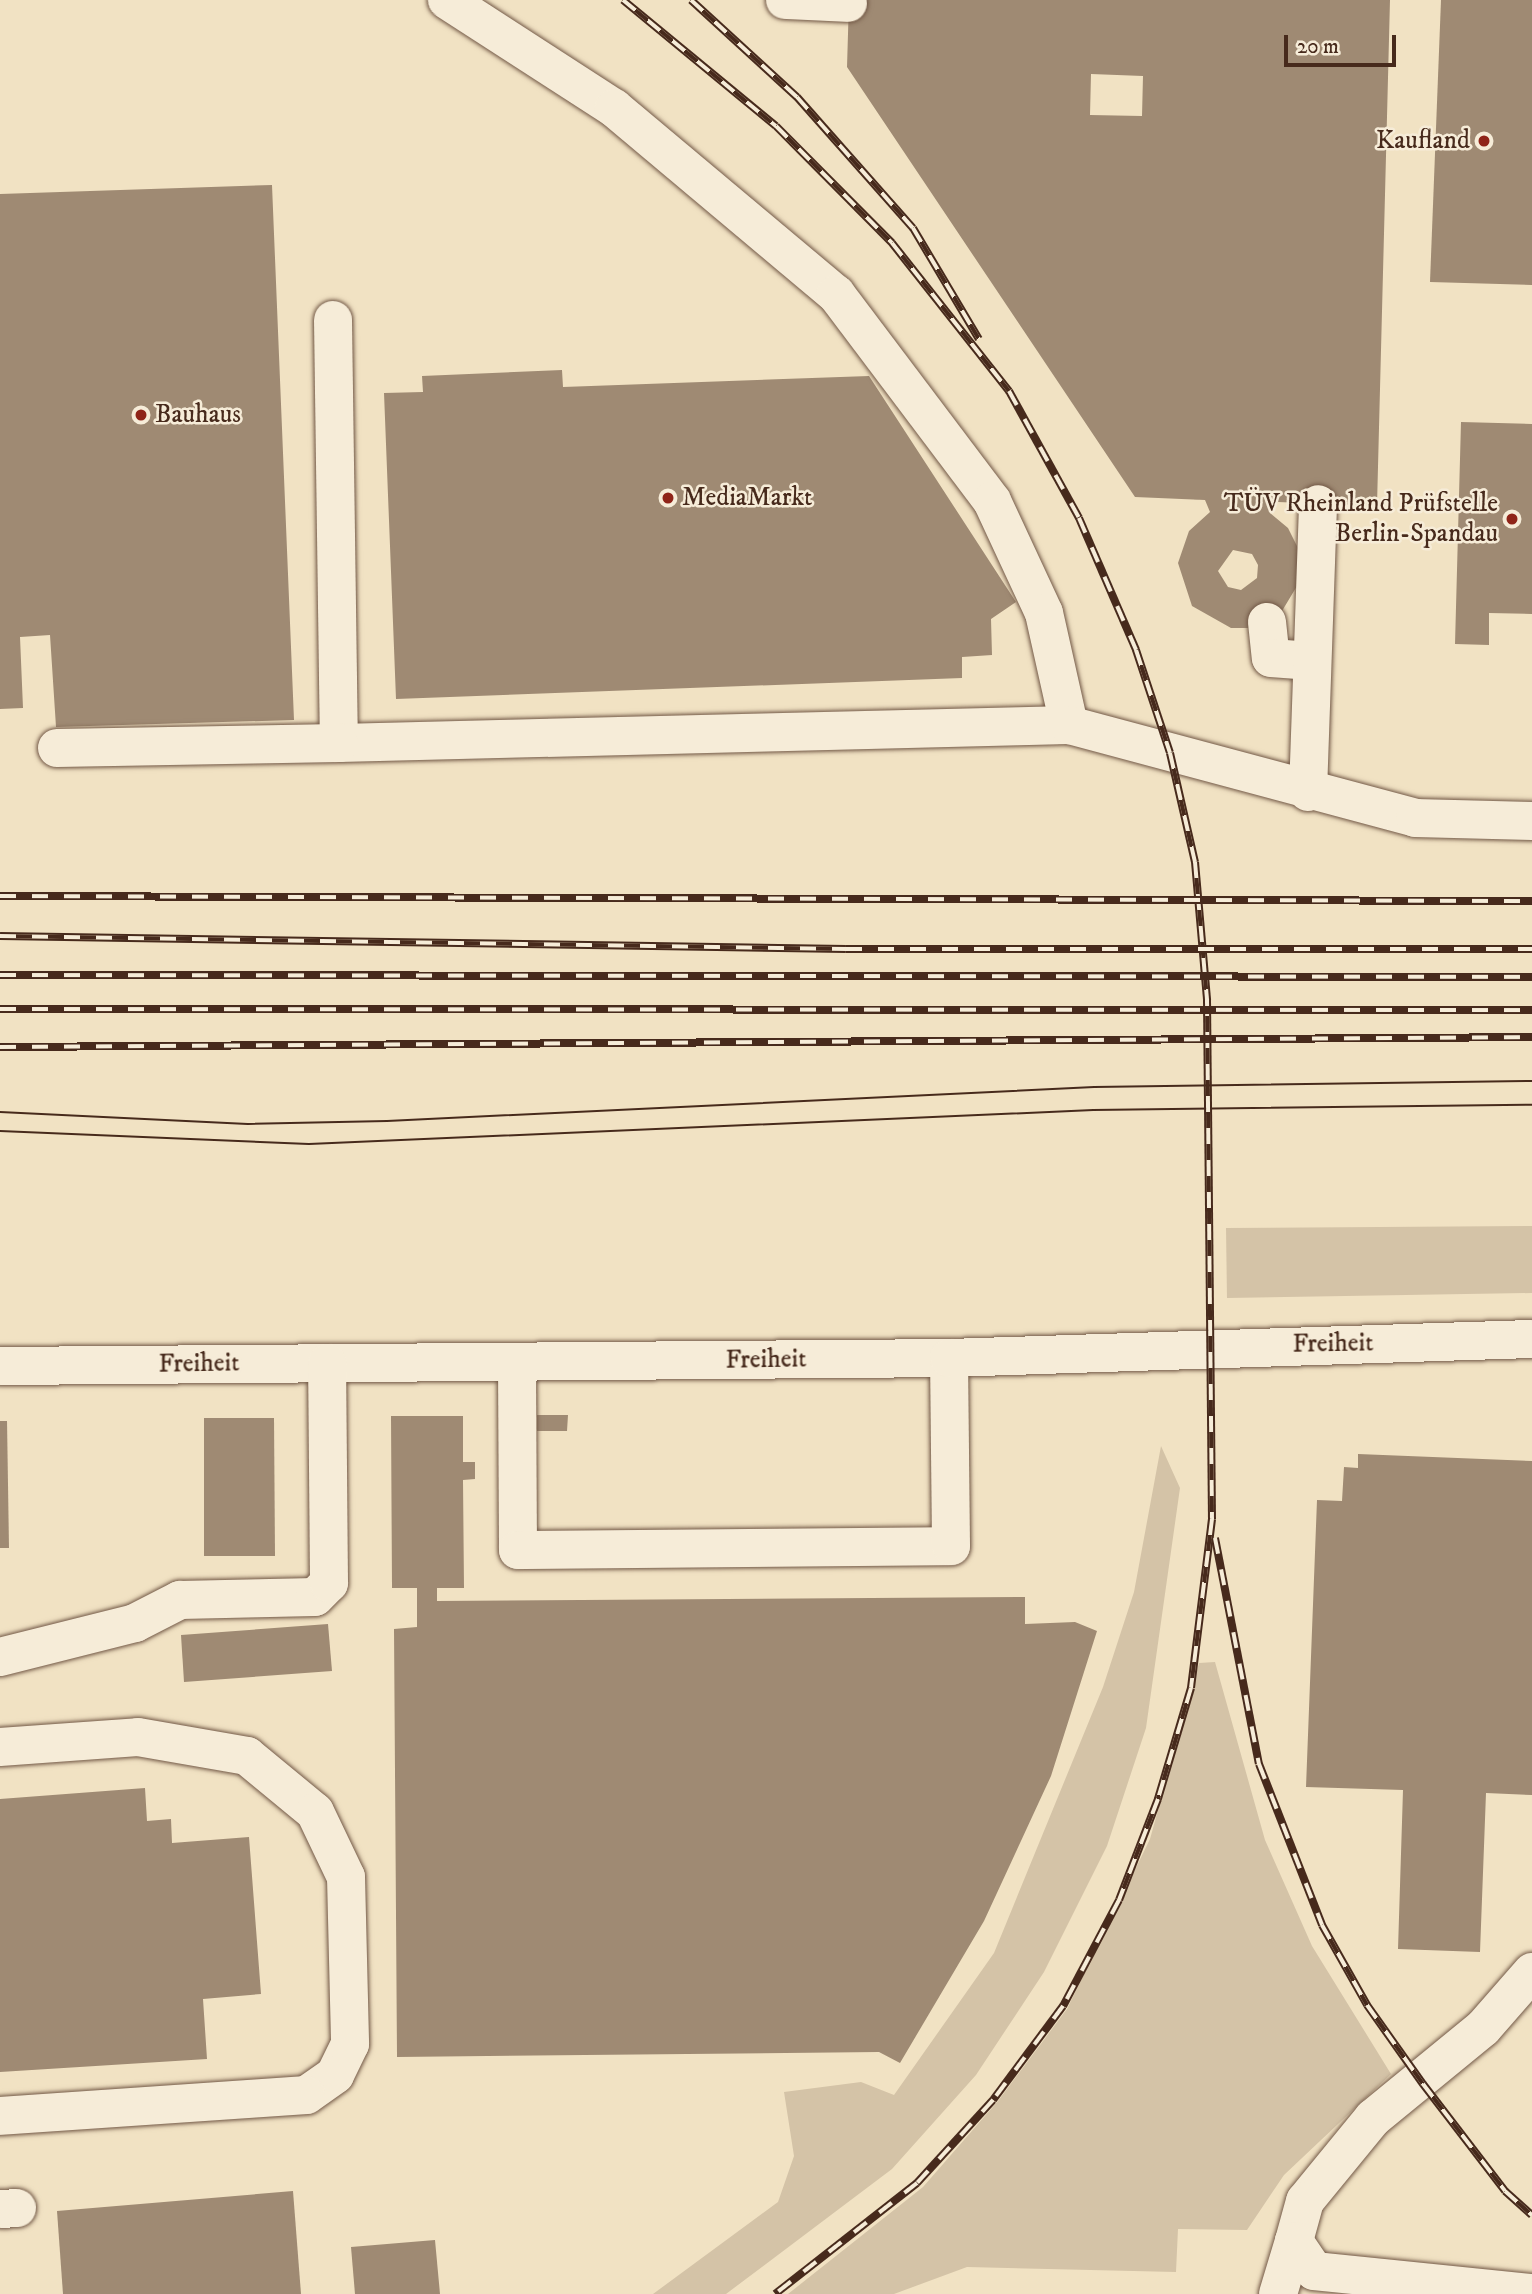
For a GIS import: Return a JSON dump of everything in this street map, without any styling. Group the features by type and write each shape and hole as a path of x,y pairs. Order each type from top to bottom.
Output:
{"street":[{"path":"447,0 614,108 836,294 992,501 1044,613 1069,725"},
{"path":"785,0 848,3"},
{"path":"333,320 339,743"},
{"path":"1308,792 1318,504"},
{"path":"1267,622 1271,657 1312,661"},
{"path":"57,748 1069,725 1308,792 1415,818 1532,821"},
{"name":"Freiheit","path":"0,1366 949,1358 1532,1339"},
{"path":"517,1363 518,1550 951,1546 949,1358"},
{"path":"0,1657 135,1623 180,1600 315,1597 329,1583 327,1363"},
{"path":"0,1747 138,1737 247,1756 315,1812 346,1877 350,2044 335,2075 306,2095 0,2116"},
{"path":"1278,2294 1306,2201 1373,2118 1433,2074 1532,1972"},
{"path":"1294,2241 1314,2271 1532,2293"}],"shaded area":[{"path":"1532,1226 1532,1293 1227,1298 1226,1228"},
{"path":"1161,1446 1180,1488 1146,1728 1107,1846 1044,1972 976,2075 892,2169 726,2294 653,2294 778,2202 794,2156 784,2092 861,2082 894,2095 994,1953 1103,1687 1134,1592"},
{"path":"1215,1662 1265,1840 1312,1946 1391,2074 1284,2175 1247,2230 1178,2229 1176,2272 967,2267 894,2294 788,2294 923,2187 998,2101 1067,2009 1150,1839 1199,1663"}],"building":[{"path":"849,0 1390,0 1377,506 1278,502 1270,513 1288,528 1300,552 1300,581 1282,611 1248,628 1231,628 1192,606 1178,563 1189,531 1210,512 1205,500 1135,497 847,67","holes":["1091,74 1143,76 1142,116 1090,115","1233,550 1252,554 1258,565 1257,578 1241,590 1228,587 1218,571"]},
{"name":"Kaufland","path":"1441,0 1532,0 1532,285 1430,282"},
{"name":"Bauhaus","path":"272,185 294,720 56,727 50,635 20,637 23,708 0,709 0,194"},
{"name":"MediaMarkt","path":"562,370 563,387 869,376 1016,602 991,619 992,655 962,657 962,678 396,699 384,393 423,392 422,376"},
{"path":"1461,422 1532,424 1532,614 1489,613 1489,645 1455,644"},
{"path":"537,1415 568,1415 567,1431 537,1431"},
{"path":"391,1416 463,1416 463,1462 475,1462 475,1479 463,1480 464,1588 437,1588 437,1601 1025,1597 1025,1624 1075,1622 1097,1631 1051,1776 984,1921 900,2063 879,2052 397,2057 394,1629 417,1627 417,1588 392,1588"},
{"path":"204,1418 274,1418 275,1556 204,1556"},
{"path":"0,1421 7,1421 9,1548 0,1548"},
{"path":"1358,1454 1532,1461 1532,1795 1486,1793 1480,1952 1398,1949 1403,1790 1306,1787 1317,1500 1342,1501 1344,1467 1358,1468"},
{"path":"328,1624 332,1671 184,1682 181,1635"},
{"path":"145,1788 147,1821 171,1819 172,1843 249,1837 261,1994 203,1999 207,2059 0,2072 0,1799"},
{"path":"293,2191 301,2294 63,2294 57,2211"},
{"path":"435,2240 440,2294 355,2294 351,2247"}],"tram line":[{"path":"0,1112 248,1124 387,1121 1094,1087 1532,1081"},
{"path":"0,1131 309,1144 1093,1110 1532,1105"}],"railway":[{"path":"623,0 776,126 892,243 1009,391 1079,518 1136,650 1170,753 1195,862 1207,1000 1212,1519 1191,1688 1158,1799 1119,1900 1063,2006 993,2100 917,2183 775,2294"},
{"path":"691,0 797,97 913,228 979,339"},
{"path":"0,896 1532,901"},
{"path":"0,936 846,949 1532,949"},
{"path":"0,975 1532,977"},
{"path":"0,1009 1532,1010"},
{"path":"0,1047 1532,1037"},
{"path":"1215,1538 1259,1764 1322,1925 1367,2005 1423,2084 1505,2191 1532,2215"}],"place":[{"name":"Kaufland","path":"1484,141"},
{"name":"Bauhaus","path":"141,415"},
{"name":"MediaMarkt","path":"668,498"},
{"name":"TÜV Rheinland Prüfstelle Berlin-Spandau","path":"1512,519"}]}
